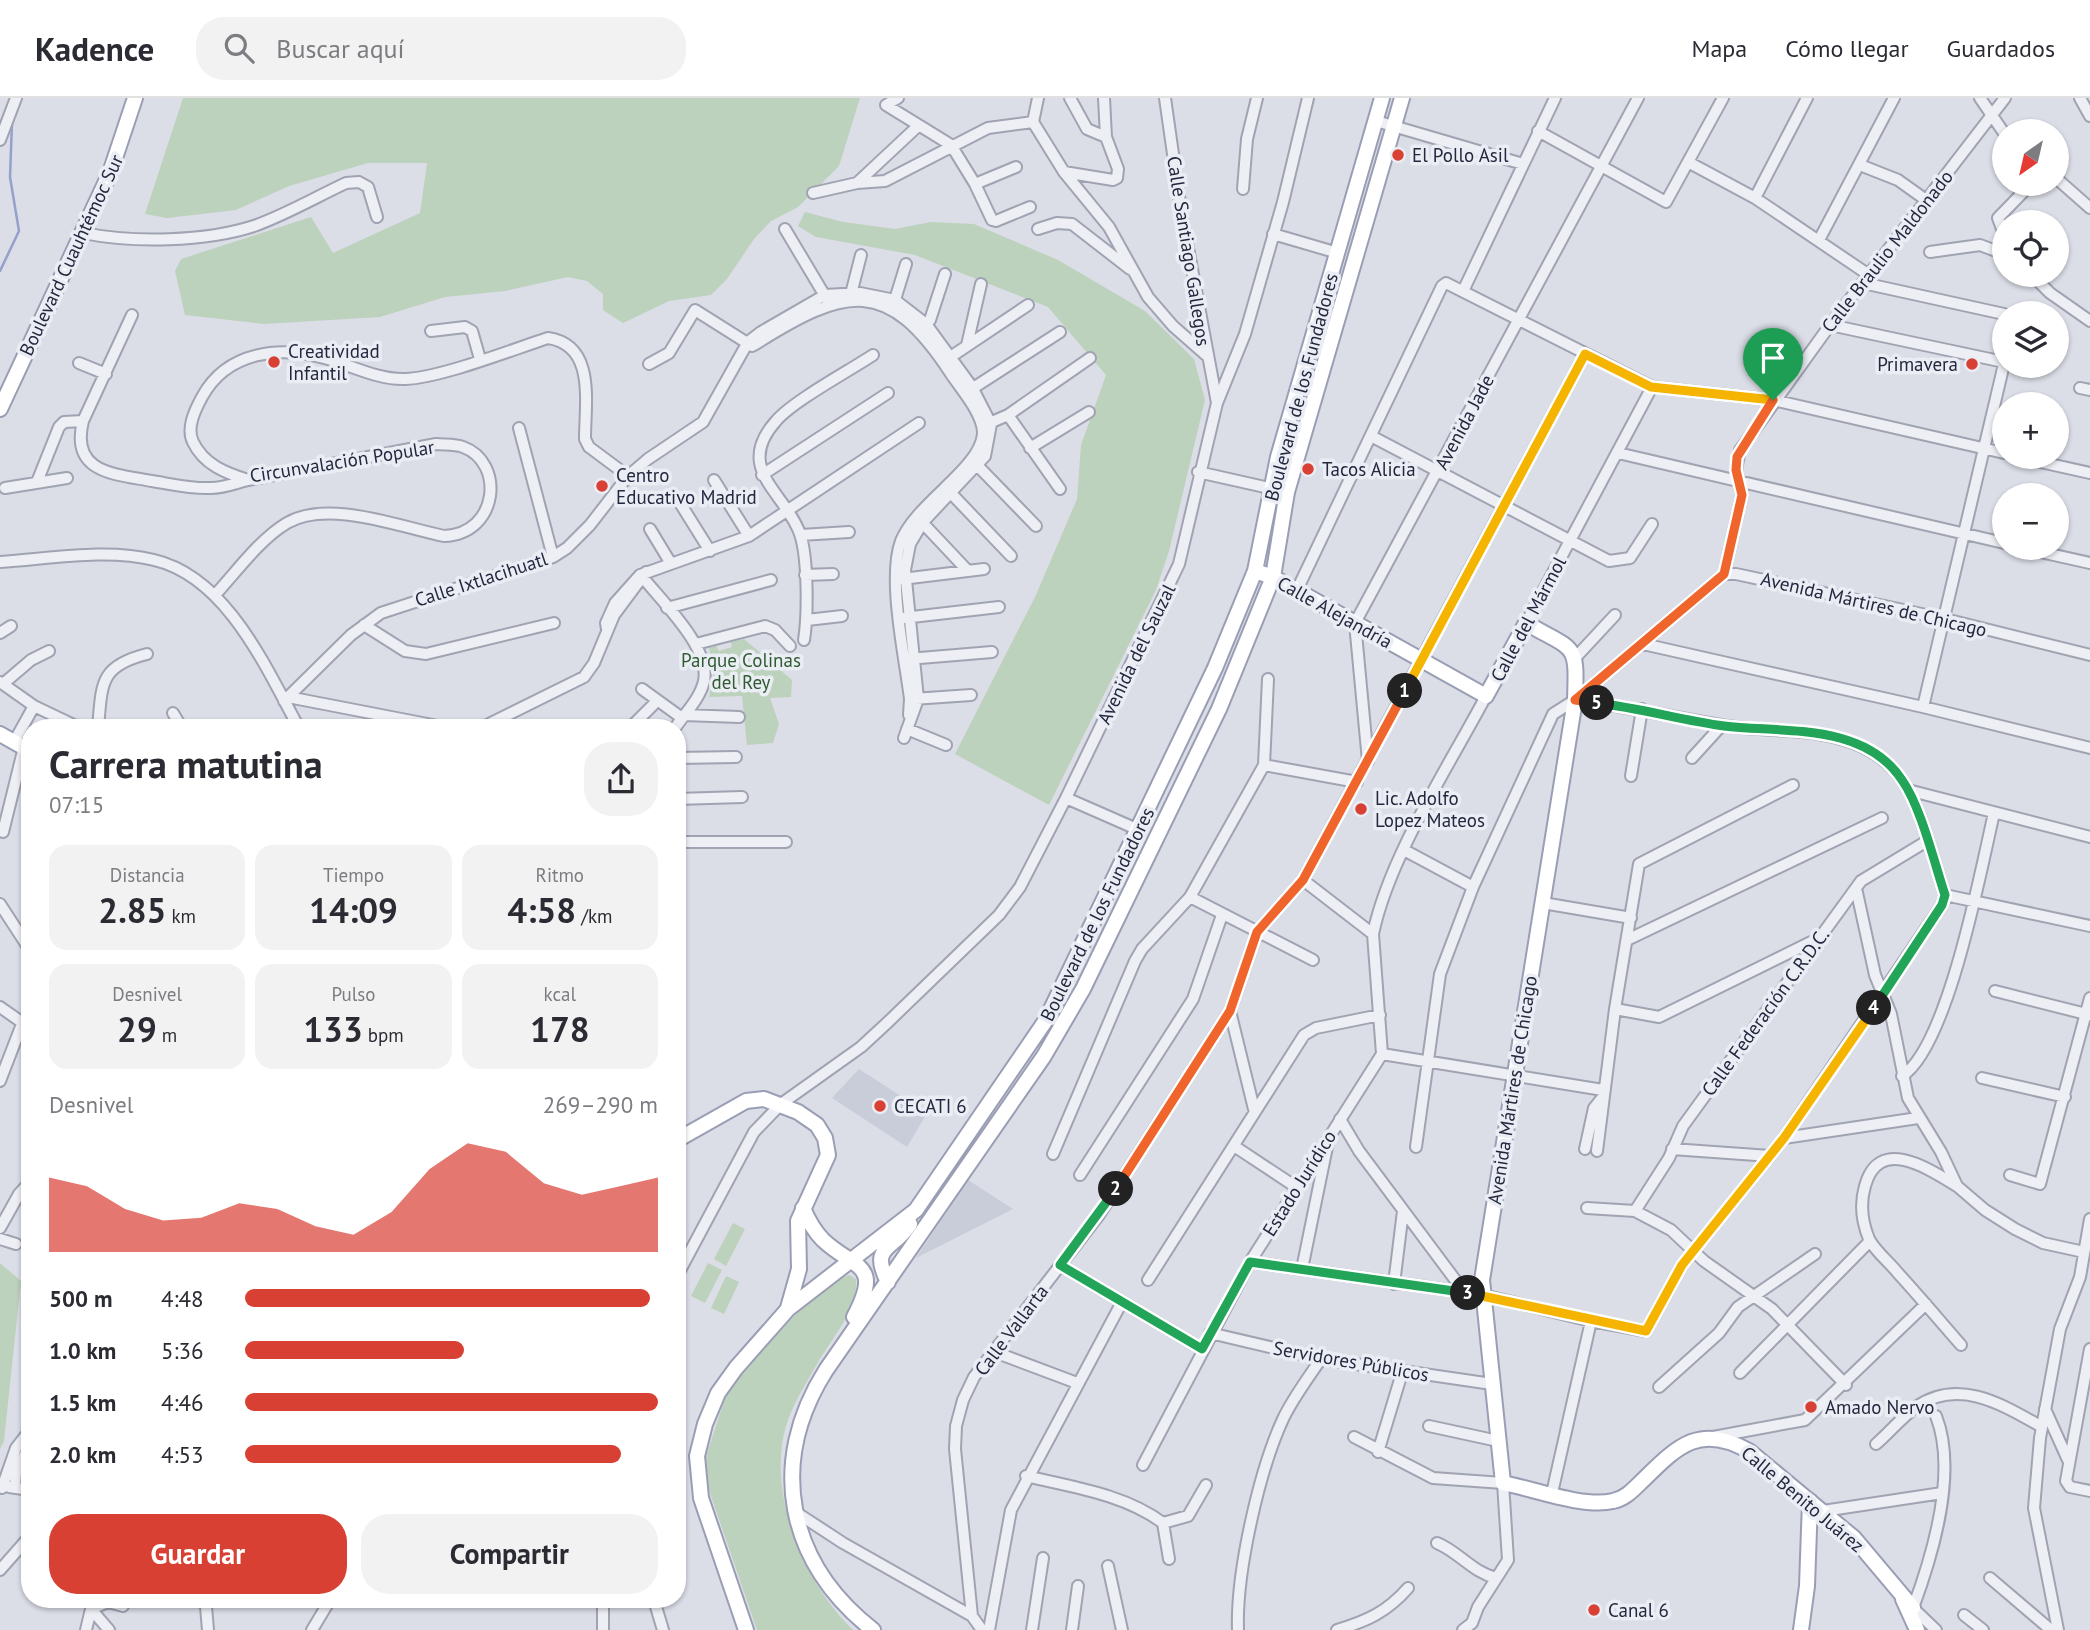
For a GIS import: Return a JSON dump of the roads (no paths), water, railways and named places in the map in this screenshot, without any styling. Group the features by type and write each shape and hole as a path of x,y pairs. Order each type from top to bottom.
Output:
{"main road":[{"name":"Boulevard Cuauhtémoc Sur","path":"0,409 117,158 135,98"},
{"name":"Boulevard de los Fundadores","path":"746,1630 701,1498 697,1456 705,1424 718,1393 788,1309 916,1210 1026,1052 1082,949 1215,668 1255,571 1270,489 1382,98"},
{"name":"Boulevard de los Fundadores","path":"873,1630 833,1594 809,1553 794,1511 791,1461 798,1427 815,1387 840,1349 1044,1056 1083,989 1219,709 1273,577 1287,492 1402,98"},
{"name":"Calle Alejandría","path":"1255,571 1273,577 1486,696"},
{"path":"1526,623 1572,649 1576,657"},
{"name":"Calle del Mármol","path":"1486,696 1526,623"},
{"name":"Avenida Mártires de Chicago","path":"1503,1483 1483,1295 1488,1238 1575,700 1576,657"},
{"path":"0,734 21,745"},
{"path":"1082,949 1077,978 1083,989"},
{"path":"686,1135 746,1101 764,1098 781,1104 817,1125 825,1138 828,1155 798,1221 799,1269 788,1309"},
{"path":"803,1208 821,1239 852,1259 864,1274 867,1288 840,1349"},
{"path":"888,1282 879,1264 880,1256 907,1229 916,1210"},
{"path":"1503,1483 1591,1503 1621,1499 1676,1448 1693,1440 1713,1437"},
{"name":"Calle Benito Juárez","path":"1713,1437 1734,1442 1749,1451 1824,1511 1870,1555 1913,1608"},
{"path":"1801,1630 1807,1586 1810,1501"},
{"name":"Calle Benito Juárez","path":"1900,1593 1917,1630"}],"street":[{"path":"0,140 16,98"},
{"path":"898,98 886,105 951,145 975,184 992,220 996,221 1030,207"},
{"path":"1038,98 1033,122 1063,172 1104,220 1159,312 1206,355"},
{"path":"1070,98 1087,129 1105,137"},
{"path":"1063,172 1113,180 1117,178 1118,169 1105,137 1104,98"},
{"name":"Calle Santiago Gallegos","path":"1165,98 1206,355 1217,403"},
{"path":"1243,189 1247,139 1257,98"},
{"name":"Avenida del Sauzal","path":"686,1259 754,1132 781,1104 861,1047 999,915 1020,887 1175,574 1217,403 1245,334 1308,98"},
{"path":"1464,289 1555,98"},
{"name":"Avenida Jade","path":"1354,622 1638,98"},
{"path":"1538,131 1666,202 1723,98"},
{"path":"1755,198 1807,98"},
{"path":"1819,240 1894,98"},
{"path":"1980,98 1993,119"},
{"name":"Calle Braulio Maldonado","path":"1724,574 1742,495 1736,463 1740,450 1773,400 2005,98"},
{"path":"2080,98 2090,116"},
{"path":"1376,121 1523,164"},
{"path":"814,194 857,183 873,183 897,177 951,145 988,128 1033,122"},
{"path":"857,183 918,126"},
{"path":"1688,162 1755,198 1819,240 1866,279 1992,311"},
{"path":"1860,165 1898,180 1926,200"},
{"path":"975,184 1016,167"},
{"path":"83,233 126,239 229,232 256,225 346,183 359,182 368,187 377,217"},
{"path":"2069,189 2090,208"},
{"path":"2006,210 2019,196"},
{"path":"1038,229 1057,223 1072,224 1132,270"},
{"path":"785,229 827,300"},
{"path":"1273,234 1338,253"},
{"path":"1930,252 1980,245 1992,250"},
{"path":"850,297 861,256"},
{"path":"894,304 906,264"},
{"path":"923,327 945,274"},
{"path":"1297,590 1442,286 1446,283 1464,289 1651,387 1773,400 1992,450"},
{"path":"967,345 981,284"},
{"path":"2044,287 2090,321"},
{"path":"649,363 669,353 695,310 749,346 827,300 850,297 894,304 923,327 968,390 986,425 985,456 947,489 901,542 901,579 914,699 907,730 946,746"},
{"path":"947,359 1028,306"},
{"path":"132,314 83,421 80,445 99,469 200,488 215,488 248,480"},
{"path":"1830,325 1992,360"},
{"path":"431,331 465,327 472,331 480,359"},
{"path":"968,390 1060,332"},
{"name":"Circunvalación Popular","path":"215,594 266,541 290,521 331,512 444,536 459,536 469,532 484,517 490,498 487,475 477,457 462,447 449,445 436,444 248,480 209,463 191,440 194,412 210,385 230,363 278,353 308,354 380,375 405,379 548,338 563,342 576,351 583,365 585,439 589,447 628,476"},
{"name":"Calle Ixtlacihuatl","path":"286,699 363,625 381,613 553,557 567,548 590,525 628,476 648,459 703,422 749,346"},
{"path":"1257,932 1303,880 1585,354"},
{"path":"804,640 807,620 801,535 762,475 762,447 777,419 873,355"},
{"path":"986,425 1008,415 1090,358"},
{"path":"79,363 106,374"},
{"path":"1923,707 1966,535 2001,378"},
{"name":"Calle del Mármol","path":"1526,623 1651,387"},
{"path":"762,475 888,393"},
{"path":"1030,448 1088,412"},
{"path":"1008,415 1060,489"},
{"path":"37,482 59,427 64,422 83,421"},
{"path":"499,719 584,677 594,663 615,603 644,575 670,562 749,536 919,423"},
{"path":"519,428 553,557"},
{"path":"1371,436 1609,561 1619,562 1630,558 1652,524"},
{"path":"1618,453 1992,540"},
{"path":"975,463 1036,526"},
{"path":"2069,468 2090,473"},
{"path":"1198,472 1287,492"},
{"path":"5,488 67,478"},
{"path":"715,480 749,536"},
{"path":"947,489 1011,556"},
{"path":"680,503 710,551"},
{"path":"920,519 968,569"},
{"path":"650,529 670,562"},
{"path":"801,535 849,532"},
{"path":"0,562 116,556 153,559 187,573 215,594 234,618 286,699 295,719"},
{"path":"2069,558 2090,563"},
{"path":"901,579 984,569"},
{"path":"1416,1147 1440,974 1473,887 1553,714 1575,700 1724,574"},
{"name":"Avenida Mártires de Chicago","path":"1724,574 1736,574 1945,619 2090,655"},
{"path":"607,629 615,624 621,608 644,575"},
{"path":"644,575 696,644 703,661 704,680 681,719"},
{"path":"804,575 833,575"},
{"path":"667,608 771,580"},
{"path":"905,617 999,607"},
{"path":"1576,657 1615,615"},
{"path":"807,620 842,616"},
{"path":"363,625 405,651 426,654 554,622"},
{"path":"1354,622 1367,761"},
{"path":"0,633 11,626"},
{"path":"696,644 765,626 775,630 790,646"},
{"path":"1643,644 2090,748"},
{"path":"49,651 31,660 1,683 34,706 61,719"},
{"path":"910,659 992,652"},
{"path":"99,719 103,687 110,670 125,659 147,654"},
{"path":"1053,1154 1135,961 1142,949 1190,897 1264,765 1268,679"},
{"path":"642,689 678,719"},
{"path":"914,699 971,695"},
{"name":"Calle del Mármol","path":"1373,934 1385,892 1404,850 1486,696"},
{"path":"286,699 398,719"},
{"path":"1250,1262 1483,1295 1646,1331 1682,1265 1784,1138 1942,905 1945,895 1908,790 1884,760 1832,736 1789,729 1722,725 1642,709 1575,700"},
{"path":"638,719 657,701"},
{"path":"30,719 34,706"},
{"path":"1631,776 1642,709"},
{"path":"173,713 177,719"},
{"path":"686,720 739,716"},
{"path":"1692,758 1722,725"},
{"path":"3,832 21,751"},
{"path":"686,758 736,757"},
{"path":"1264,765 1357,782"},
{"path":"1597,1151 1602,1094 1638,868 1643,860 1793,785"},
{"path":"1908,790 2090,837"},
{"path":"686,799 742,797"},
{"path":"1066,798 1139,830"},
{"path":"1902,1076 1920,1059 1952,984 1994,813"},
{"path":"1627,940 1882,818"},
{"name":"Calle Federación C.R.D.C.","path":"1635,1211 1683,1126 1856,888 1867,876 1927,841"},
{"path":"686,842 786,842"},
{"path":"1404,850 1473,887"},
{"path":"1303,880 1373,934 1382,1054 1515,1075 1602,1094"},
{"path":"1856,888 1875,975 1891,1014 1908,1098 1941,1152 1957,1186"},
{"path":"1945,895 1975,899 2090,926"},
{"path":"1190,897 1313,960"},
{"path":"1543,903 1631,918"},
{"path":"0,904 21,936"},
{"path":"1080,1175 1193,999 1222,915"},
{"name":"Calle Vallarta","path":"972,1616 955,1449 956,1426 963,1400 992,1351 1099,1215 1230,1011 1257,932"},
{"path":"1615,1009 1659,1017 1817,939"},
{"path":"1995,992 2088,1014"},
{"path":"2010,1175 2039,1184 2088,1014 2090,998"},
{"path":"0,1007 21,1022"},
{"path":"1230,1011 1254,1109"},
{"path":"1148,1280 1234,1146 1254,1109 1309,1030 1380,1015"},
{"path":"0,1081 21,1037"},
{"name":"Estado Jurídico","path":"1143,1465 1210,1333 1250,1262 1382,1054"},
{"path":"1982,1078 2065,1097"},
{"path":"1584,1149 1594,1108 1602,1094"},
{"path":"1784,1138 1918,1118"},
{"path":"1340,1119 1359,1151 1465,1293"},
{"path":"1302,1269 1329,1134"},
{"path":"1234,1146 1296,1187"},
{"path":"1672,1149 1770,1156"},
{"path":"1961,1345 1870,1241 1862,1215 1862,1194 1868,1172 1874,1165 1887,1160 1905,1160 1923,1165 1957,1186 1985,1210 2015,1229 2043,1243 2084,1252"},
{"path":"0,1228 21,1192"},
{"path":"1587,1208 1635,1211 1671,1230 1694,1252 1754,1296 1787,1325 1846,1385"},
{"path":"1394,1284 1404,1211"},
{"path":"2058,1630 2034,1516 2042,1427 2060,1329 2080,1277 2090,1219"},
{"path":"0,1239 16,1244"},
{"path":"1740,1373 1870,1241"},
{"path":"1659,1387 1719,1333 1738,1307 1815,1254"},
{"path":"1060,1265 1202,1349"},
{"path":"989,1630 1011,1510 1122,1302"},
{"path":"1713,1437 1805,1420 1846,1385 1926,1304"},
{"path":"1552,1493 1591,1321"},
{"name":"Servidores Públicos","path":"1210,1333 1321,1359 1402,1373 1492,1384"},
{"path":"2090,1349 2068,1460 2067,1484 2090,1491"},
{"path":"992,1351 1077,1383"},
{"path":"1238,1630 1242,1573 1264,1467 1284,1416 1321,1359"},
{"path":"1378,1452 1402,1373"},
{"path":"1876,1444 1916,1408 1940,1396 1968,1394 1988,1399 2042,1427"},
{"path":"2045,1409 2068,1460"},
{"path":"1936,1416 1943,1435 1942,1493 1932,1551 1913,1608 1936,1630"},
{"path":"1429,1426 1498,1441"},
{"path":"1354,1437 1378,1452 1433,1478 1503,1483 1510,1554 1478,1606 1472,1623 1463,1630"},
{"path":"21,1442 1,1488 21,1488"},
{"path":"15,1487 16,1473 21,1463"},
{"path":"1027,1476 1105,1496 1152,1515 1163,1523 1169,1559"},
{"path":"1163,1523 1188,1516 1206,1485"},
{"path":"1824,1511 1942,1493"},
{"path":"794,1511 843,1543 972,1616 982,1630"},
{"path":"1437,1543 1448,1548 1474,1570 1496,1578"},
{"path":"0,1570 21,1546"},
{"path":"1032,1630 1043,1558"},
{"path":"1108,1566 1122,1630"},
{"path":"1990,1578 2051,1630"},
{"path":"1072,1630 1078,1587"},
{"path":"1336,1630 1362,1626 1391,1608 1408,1588"},
{"path":"90,1611 96,1608"},
{"path":"206,1608 208,1630"},
{"path":"312,1630 325,1608"},
{"path":"603,1608 603,1630"},
{"path":"656,1608 663,1630"},
{"path":"86,1630 90,1611"},
{"path":"90,1611 109,1630"},
{"path":"1964,1615 1983,1630"}],"waterway":[{"path":"0,271 19,231 10,177 12,122"}],"place":[{"name":"El Pollo Asil","path":"1398,155"},
{"name":"Creatividad Infantil","path":"274,362"},
{"name":"Primavera","path":"1972,364"},
{"name":"Tacos Alicia","path":"1308,469"},
{"name":"Centro Educativo Madrid","path":"602,486"},
{"name":"Lic. Adolfo Lopez Mateos","path":"1361,809"},
{"name":"CECATI 6","path":"880,1106"},
{"name":"Amado Nervo","path":"1811,1407"},
{"name":"Canal 6","path":"1594,1610"}],"park label":[{"name":"Parque Colinas del Rey","path":"741,671"}]}
